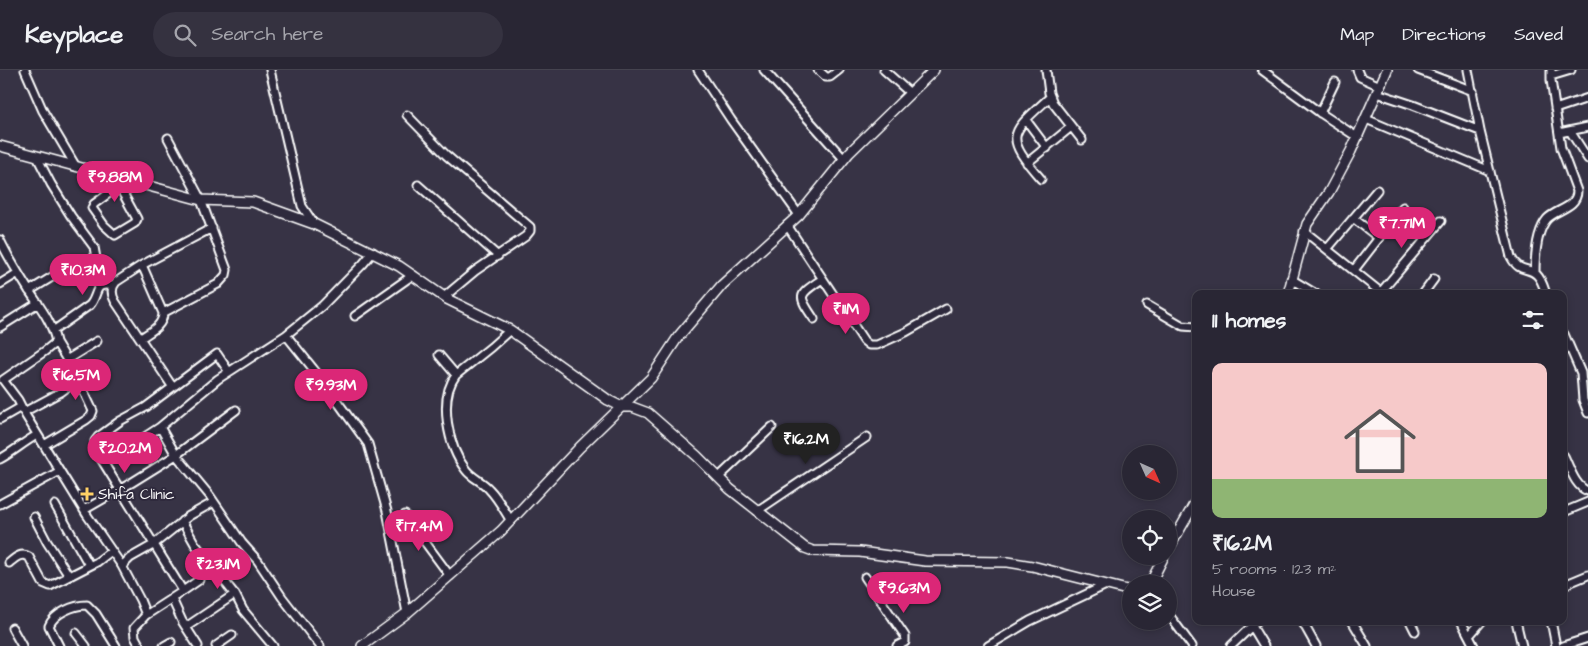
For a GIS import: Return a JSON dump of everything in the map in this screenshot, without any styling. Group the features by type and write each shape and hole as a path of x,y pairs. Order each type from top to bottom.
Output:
{"street":[{"path":"25,70 44,111 76,165"},
{"path":"270,70 302,206 314,224"},
{"path":"698,70 731,120 799,214"},
{"path":"764,70 844,159"},
{"path":"818,70 826,77 830,77 839,70"},
{"path":"884,70 910,93"},
{"path":"1046,70 1050,97 1082,140"},
{"path":"1262,70 1320,113 1358,137"},
{"path":"1357,70 1360,77 1378,90 1480,131"},
{"path":"1289,290 1304,231 1311,216 1329,192 1358,137 1387,70"},
{"path":"1418,70 1473,91"},
{"path":"1468,70 1480,131 1511,257 1516,266 1522,270 1535,273 1544,290"},
{"path":"1535,273 1535,258 1543,225 1548,218 1572,204 1577,197 1562,148 1551,73 1571,70"},
{"path":"362,646 407,613 501,531 580,447 651,378 678,337 722,284 799,214 844,159 932,71"},
{"path":"1320,113 1335,82"},
{"path":"1041,178 1019,151 1015,138 1019,128 1050,97"},
{"path":"1555,109 1588,98"},
{"path":"407,115 446,155 530,227 530,231 526,236 475,271 444,297"},
{"path":"1366,119 1490,171"},
{"path":"1026,120 1047,148"},
{"path":"1028,164 1072,127"},
{"path":"1559,133 1588,127"},
{"path":"1570,131 1588,159"},
{"path":"163,313 218,284 226,275 227,270 201,200 168,138"},
{"path":"0,146 201,200 253,202 314,224 373,252 399,266 444,297 510,330 608,400 622,407 632,407 648,413 757,511 804,548 813,551 860,552 925,562 1008,562 1032,566 1122,589"},
{"path":"37,157 71,216 94,247 101,286"},
{"path":"113,175 119,186 137,219 135,223 115,235 104,225 92,208 94,204 119,186"},
{"path":"418,184 498,256"},
{"path":"1328,248 1377,190"},
{"path":"1354,270 1403,207"},
{"path":"1354,218 1379,238"},
{"path":"1384,290 1441,221"},
{"path":"787,225 864,341 869,345 878,345 906,332 946,309"},
{"path":"172,386 115,301 112,295 113,286 116,282 142,266 212,228"},
{"path":"1304,231 1328,248 1378,290"},
{"path":"1,243 53,330 56,342 68,360 93,411 91,416 44,444"},
{"path":"140,440 160,427 229,372 286,336 322,306 373,252"},
{"path":"141,338 162,322 163,313 142,266"},
{"path":"30,291 65,270"},
{"path":"0,284 18,273"},
{"path":"354,316 413,275"},
{"path":"814,319 801,297 804,291 822,279"},
{"path":"1291,279 1309,290"},
{"path":"1425,290 1434,279"},
{"path":"53,330 90,305 101,286 105,284 113,286"},
{"path":"0,327 38,303"},
{"path":"1147,305 1183,326 1192,327"},
{"path":"510,330 451,381 446,410 455,450 466,470 489,488 511,520"},
{"path":"286,336 319,376 368,444 387,511 407,613"},
{"path":"68,360 97,341"},
{"path":"56,342 1,380 23,409 37,435 110,552 122,566 146,615"},
{"path":"1567,344 1581,373 1583,400 1588,413"},
{"path":"183,591 98,454 95,441 120,421 146,407 217,354 229,372"},
{"path":"439,355 456,375"},
{"path":"0,419 61,392 78,379"},
{"path":"84,510 176,454 236,410"},
{"path":"160,427 176,454 214,502 242,543 258,561 282,597 320,646"},
{"path":"719,477 772,427"},
{"path":"0,459 37,435"},
{"path":"757,511 867,437"},
{"path":"1567,462 1578,483 1583,490 1588,492"},
{"path":"0,504 60,471"},
{"path":"122,566 130,558 214,502"},
{"path":"1567,511 1588,502"},
{"path":"55,504 89,565"},
{"path":"1177,534 1192,508"},
{"path":"405,515 450,576"},
{"path":"34,517 69,576"},
{"path":"182,522 195,544 273,646"},
{"path":"9,563 22,554 26,555 46,586 50,586 110,552"},
{"path":"1567,584 1588,575"},
{"path":"865,577 906,636 905,642 898,646"},
{"path":"140,646 135,637 134,628 146,615 199,580"},
{"path":"988,646 1030,621 1106,585"},
{"path":"186,627 235,594"},
{"path":"172,599 198,646"},
{"path":"59,646 49,626 51,620 55,616 81,605 87,605 96,614 116,646"},
{"path":"1231,646 1253,625"},
{"path":"1256,625 1264,646"},
{"path":"1304,625 1316,646"},
{"path":"1354,625 1367,646"},
{"path":"1412,625 1415,631"},
{"path":"1464,625 1474,646"},
{"path":"1469,636 1479,625"},
{"path":"1517,625 1522,646"},
{"path":"1551,625 1556,646"},
{"path":"1177,626 1192,646"},
{"path":"12,628 22,646"},
{"path":"76,633 86,646"},
{"path":"216,646 232,635"},
{"path":"1564,646 1588,639"},
{"path":"164,646 171,642"}],"place":[{"name":"Shifa Clinic","path":"87,494"}]}
